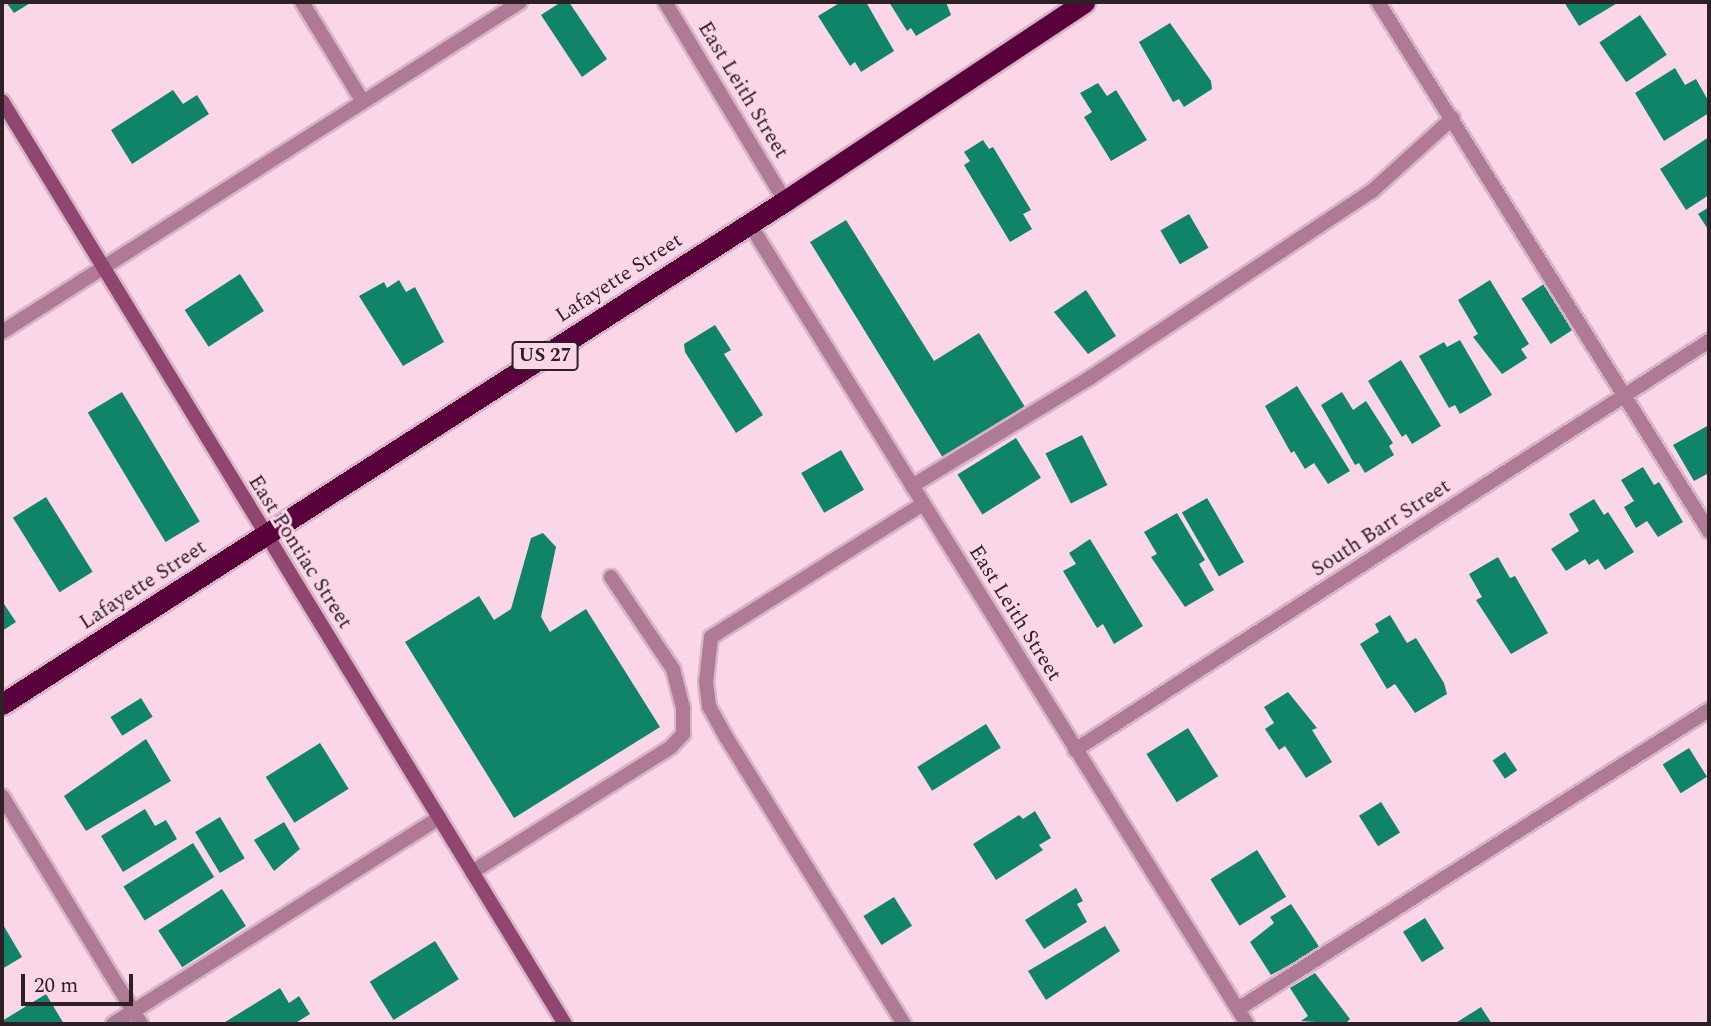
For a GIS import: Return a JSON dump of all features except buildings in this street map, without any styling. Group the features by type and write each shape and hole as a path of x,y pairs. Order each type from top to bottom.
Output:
{"highway":[{"name":"Lafayette Street","path":"2,704 785,201 1084,2"}],"main road":[{"name":"East Pontiac Street","path":"2,101 565,1024"}],"street":[{"path":"302,2 363,102"},
{"path":"2,332 520,2"},
{"name":"East Leith Street","path":"665,2 785,201"},
{"path":"1378,2 1627,394 1709,531"},
{"path":"912,486 1091,377 1371,192 1453,118"},
{"name":"East Leith Street","path":"749,223 1247,1024"},
{"name":"South Barr Street","path":"1075,750 1709,341"},
{"path":"904,1024 726,737 709,706 706,682 711,637 923,504"},
{"path":"472,872 671,747 683,734 683,708 673,669 611,577"},
{"path":"1238,1009 1709,710"},
{"path":"2,796 141,1024"},
{"path":"113,1024 439,818"}]}
